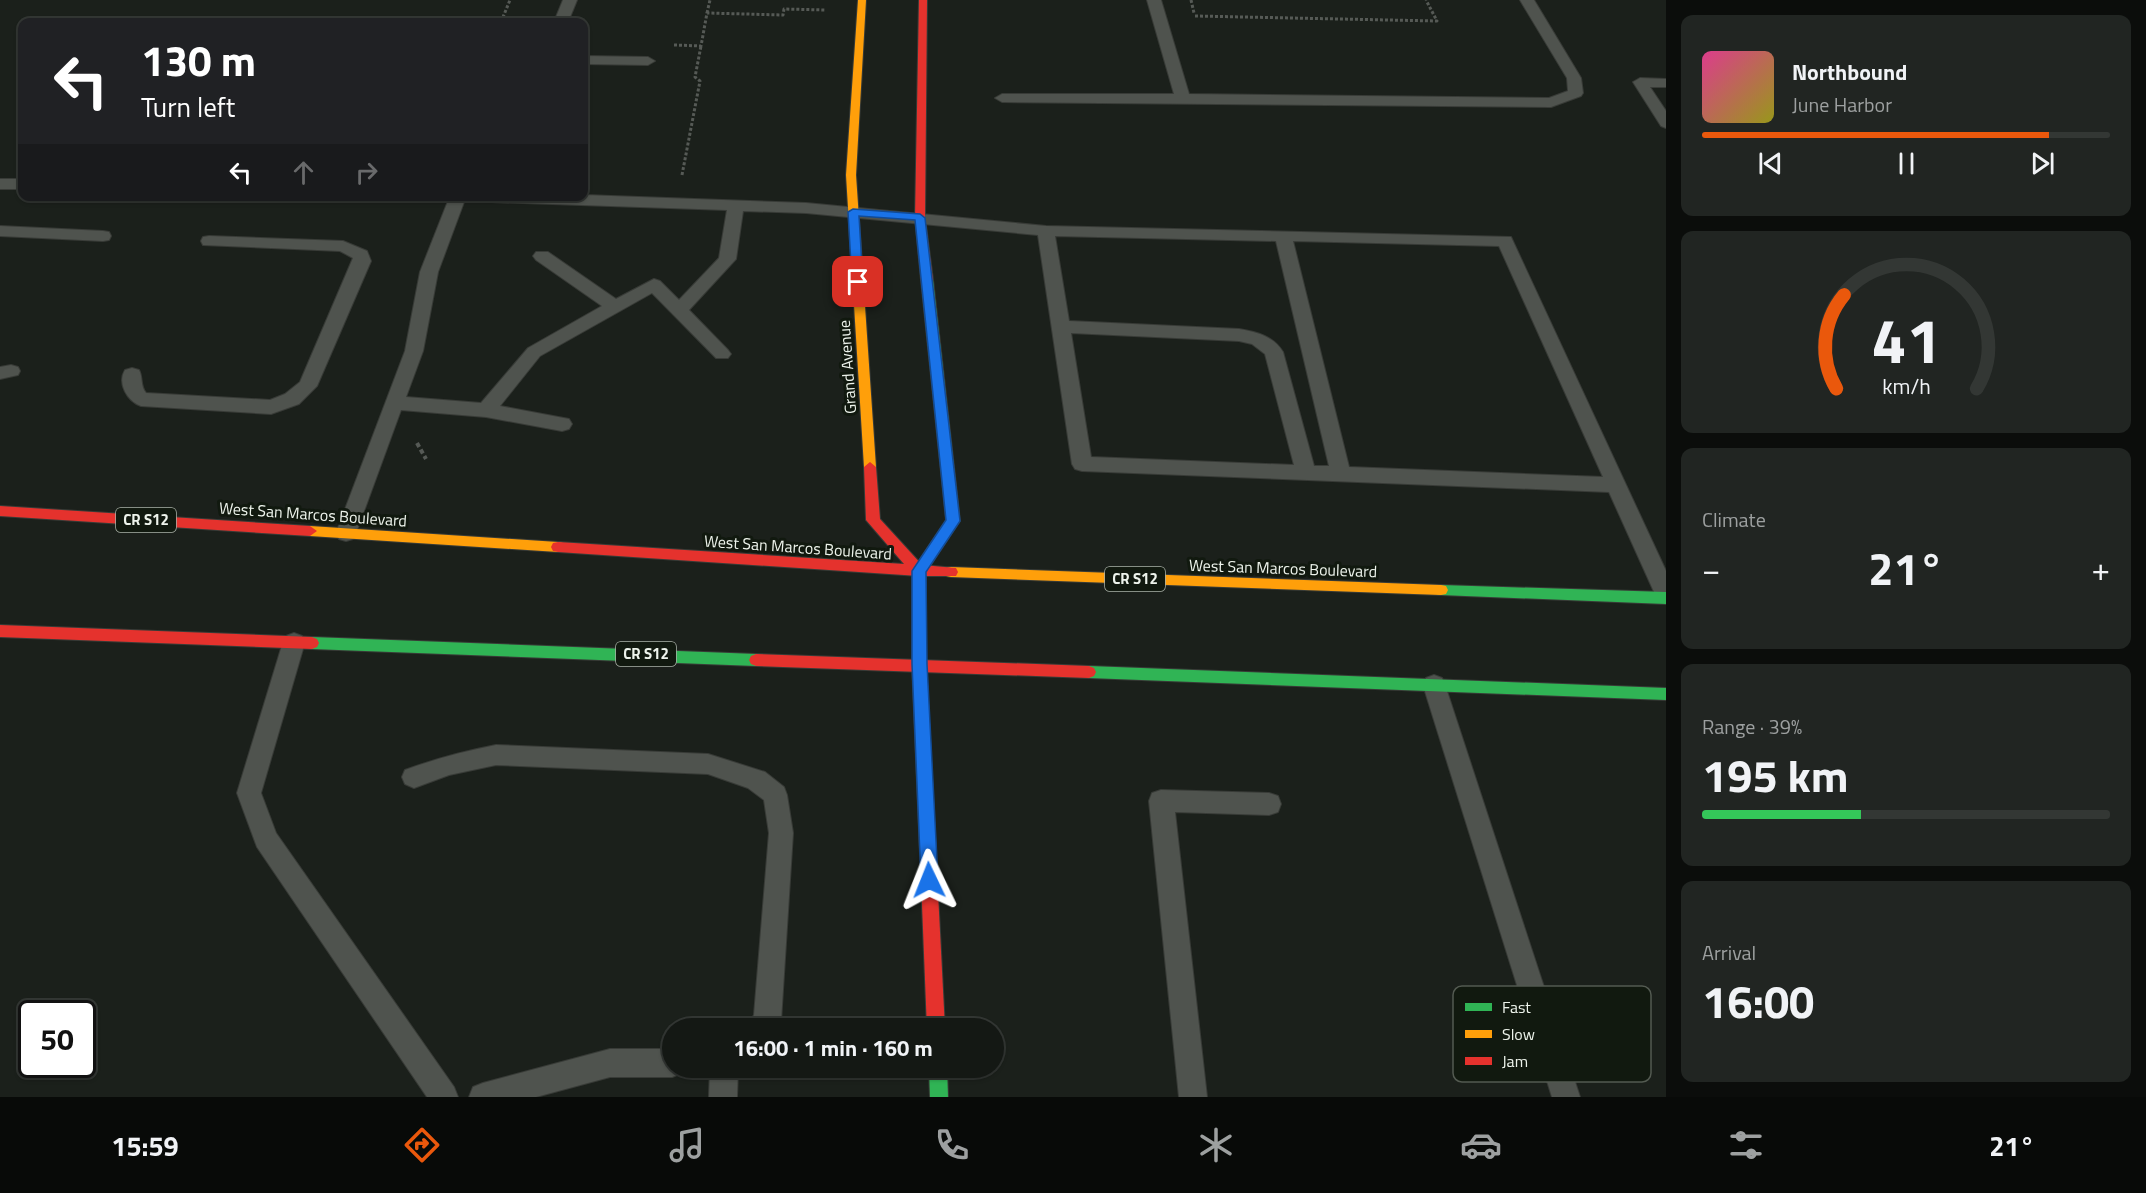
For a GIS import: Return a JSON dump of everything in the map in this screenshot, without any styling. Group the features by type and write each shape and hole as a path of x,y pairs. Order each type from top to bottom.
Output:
{"main road":[{"name":"Grand Avenue","path":"862,0 851,175 873,520 919,571"},
{"path":"923,0 920,218 953,521 919,571 919,664 935,1018"},
{"name":"West San Marcos Boulevard","path":"0,512 919,571 1666,596"},
{"name":"CR S12","path":"0,631 1666,694"},
{"path":"938,1078 939,1097"}],"lane":[{"path":"563,18 570,0"},
{"path":"1154,0 1183,98"},
{"path":"1002,98 1551,103 1576,93 1574,78 1527,0"},
{"path":"588,60 648,62"},
{"path":"1666,83 1640,82 1666,123"},
{"path":"0,184 18,184"},
{"path":"588,200 853,212 1046,231 1505,241 1666,596"},
{"path":"346,533 414,351 429,272 456,201"},
{"path":"679,311 727,259 736,205"},
{"path":"0,231 103,236"},
{"path":"1046,231 1082,464 1616,485"},
{"path":"1283,237 1341,475"},
{"path":"132,374 133,390 141,399 271,407 292,399 308,386 362,261 361,255 343,246 209,241"},
{"path":"542,256 615,307"},
{"path":"486,410 534,352 654,285 722,354"},
{"path":"1060,327 1239,334 1254,336 1266,342 1274,352 1306,473"},
{"path":"395,403 486,410 562,424"},
{"path":"294,642 249,793 266,839 444,1097"},
{"path":"1434,685 1530,986"},
{"path":"414,777 449,765 496,755 708,764 756,780 775,795 780,832 772,918 767,1018"},
{"path":"1193,1097 1161,801 1269,804"},
{"path":"483,1097 610,1063 662,1063"},
{"path":"723,1097 724,1078"},
{"path":"1561,1082 1566,1097"}],"path":[{"path":"503,18 510,0"},
{"path":"680,183 700,81 695,77 710,0"},
{"path":"1195,16 1437,21 1426,0"},
{"path":"707,13 783,15 784,9 830,10"},
{"path":"671,45 701,46"}],"traffic: fast":[{"path":"927,280 953,521 919,571 919,664 928,854"},
{"path":"1441,590 1666,598"},
{"path":"312,643 756,660"},
{"path":"1089,672 1666,694"},
{"path":"938,1078 939,1097"}],"traffic: slow":[{"path":"862,0 851,175 870,467"},
{"path":"310,531 558,547"},
{"path":"951,572 1441,590"}],"traffic: jam":[{"path":"923,0 920,218 927,280"},
{"path":"870,467 873,520 919,571"},
{"path":"0,511 310,531"},
{"path":"558,547 951,572"},
{"path":"0,631 312,643"},
{"path":"756,660 1089,672"},
{"path":"928,854 935,1018"}],"route":[{"path":"858,282 853,212 920,218 953,521 919,571 919,664 929,880"}]}
